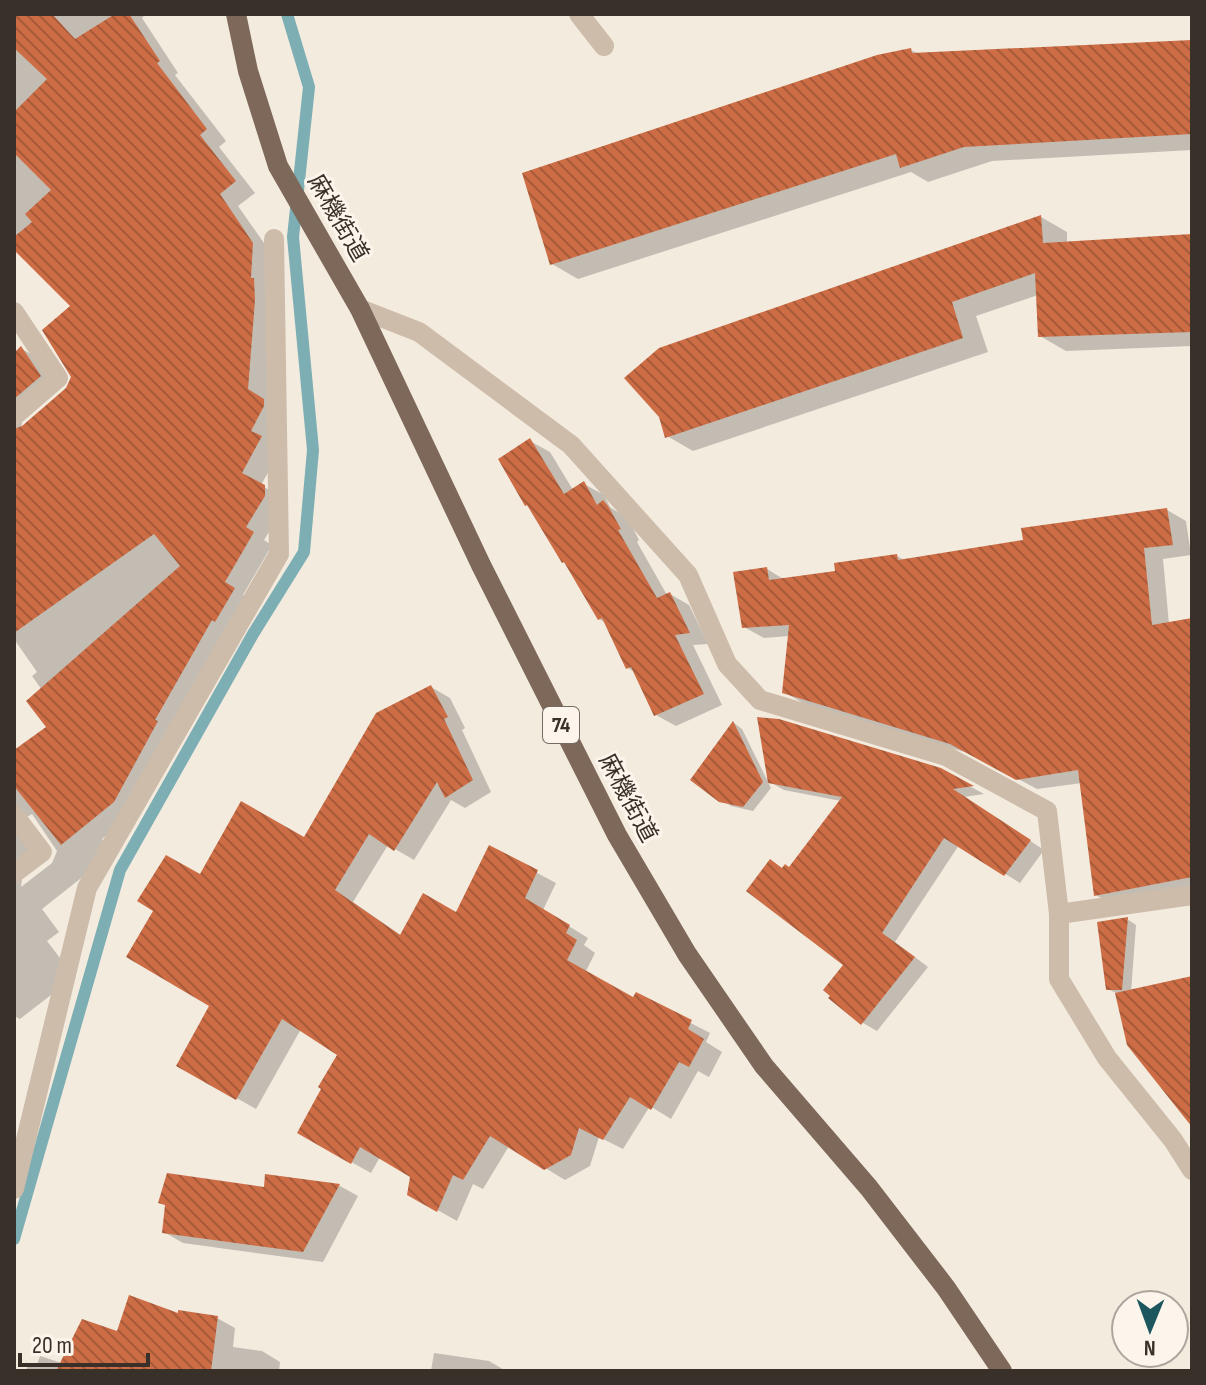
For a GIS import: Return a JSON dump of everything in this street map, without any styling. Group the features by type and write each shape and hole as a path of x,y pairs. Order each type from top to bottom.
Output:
{"main road":[{"name":"麻機街道","path":"236,14 248,71 278,166 360,309 553,710 617,835 687,954 764,1066 869,1188 946,1288 1002,1371"}],"street":[{"path":"579,14 604,46"},
{"path":"14,1189 87,888 279,554 274,239"},
{"path":"360,309 419,332 571,445 688,575 727,664 760,700 946,756 1047,811 1059,914 1059,979 1107,1058 1173,1140 1192,1170"},
{"path":"14,312 58,378 14,416"},
{"path":"14,815 42,852 14,873"},
{"path":"1059,914 1192,895"}],"building":[{"path":"14,14 52,14 75,39 115,14 129,14 160,61 157,63 207,129 200,135 236,181 220,194 253,243 251,278 254,278 255,300 248,389 264,399 264,406 251,431 262,436 242,473 265,485 265,496 246,527 254,532 225,582 235,588 215,622 212,620 155,720 158,721 114,802 61,845 14,786 14,750 46,727 26,701 180,566 154,534 14,633 14,429 22,426 66,388 71,377 42,330 70,306 14,250 14,237 32,222 25,214 51,190 14,153 14,112 47,79 14,48"},
{"path":"1192,40 1192,134 964,147 900,168 896,154 550,265 522,173 877,55 911,48 912,53"},
{"path":"1041,215 1043,243 1192,234 1192,332 1038,337 1035,273 952,302 963,338 665,438 659,417 624,378 659,348"},
{"path":"21,346 41,376 14,399 14,353"},
{"path":"530,438 564,494 584,481 597,505 603,500 608,506 621,529 618,530 657,598 670,592 690,633 675,635 704,694 654,716 631,667 626,669 602,618 598,620 498,459"},
{"path":"1167,508 1173,545 1144,548 1152,625 1192,618 1192,877 1094,896 1078,770 1016,780 950,744 782,693 789,625 742,628 733,572 767,567 769,580 835,571 834,563 897,554 898,560 1023,540 1021,528"},
{"path":"431,685 448,717 444,719 473,780 445,798 437,782 394,851 369,834 335,890 400,935 423,893 456,912 489,845 538,870 525,898 570,925 566,933 577,940 567,960 633,997 636,992 692,1020 688,1029 704,1039 689,1067 679,1062 651,1110 630,1097 603,1140 579,1128 571,1155 544,1170 490,1136 463,1180 453,1175 437,1212 407,1195 410,1177 360,1147 351,1164 297,1133 337,1055 282,1019 236,1100 176,1066 209,1006 126,957 153,911 137,901 166,855 200,874 241,801 304,837 376,713"},
{"path":"757,717 779,719 941,768 974,786 953,789 1031,840 1004,876 944,838 882,933 915,957 861,1025 828,998 830,996 823,990 843,965 746,891 770,859 782,868 785,864 789,867 842,797 768,783"},
{"path":"733,721 763,782 743,807 719,802 690,780"},
{"path":"1128,917 1122,990 1106,990 1097,922"},
{"path":"1192,976 1192,1127 1127,1045 1115,993"},
{"path":"167,1173 264,1187 265,1174 340,1184 303,1252 162,1233 165,1205 158,1203"},
{"path":"129,1295 178,1313 178,1310 218,1316 211,1371 56,1371 82,1319 117,1331"}],"waterway":[{"path":"14,1239 120,870 253,634 304,552 313,450 293,237 309,87 287,14"}]}
